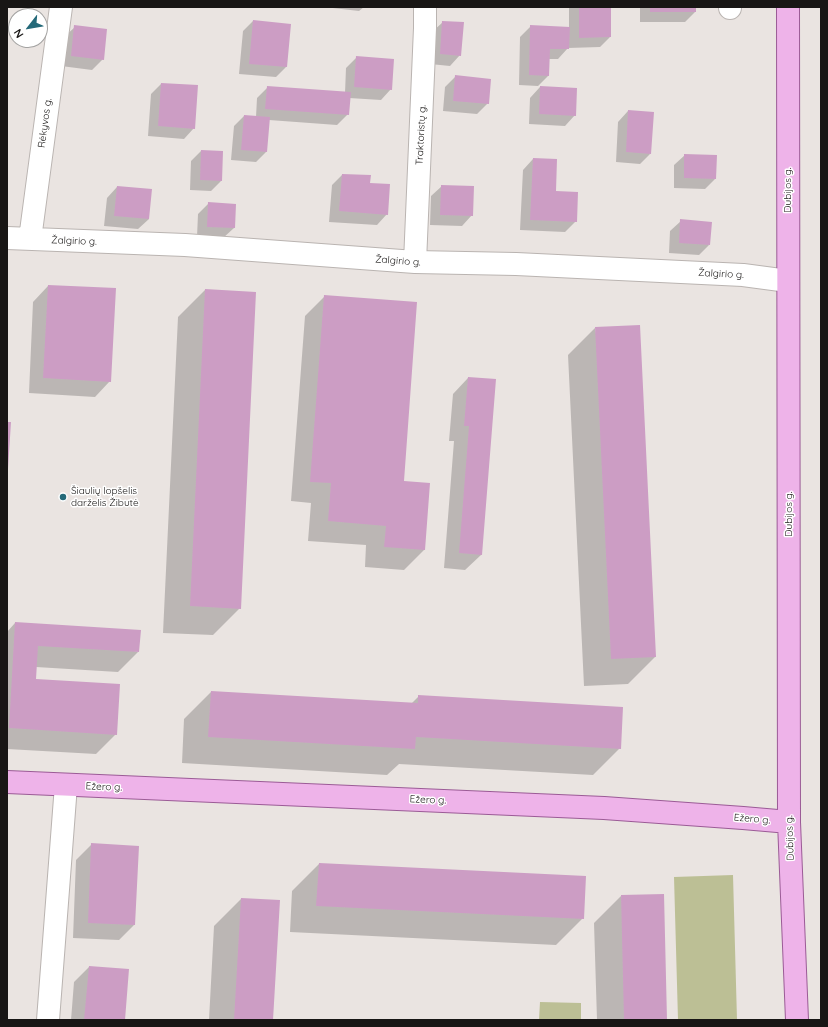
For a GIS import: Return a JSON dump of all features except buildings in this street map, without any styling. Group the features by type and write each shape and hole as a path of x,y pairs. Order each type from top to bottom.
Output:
{"main road":[{"name":"Dubijos g.","path":"788,7 790,822 797,1020"},
{"name":"Ežero g.","path":"7,782 604,808 790,822"}],"street":[{"name":"Rėkyvos g.","path":"30,239 61,7"},
{"name":"Traktoristų g.","path":"415,262 425,7"},
{"name":"Žalgirio g.","path":"7,238 185,245 415,262 516,264 696,272 743,275 788,281"},
{"path":"48,1020 66,785"}],"green space":[{"path":"733,875 737,1020 678,1020 674,877"},
{"path":"540,1002 581,1003 581,1020 539,1020"}],"place":[{"name":"Šiaulių lopšelis darželis Žibutė","path":"63,497"}]}
